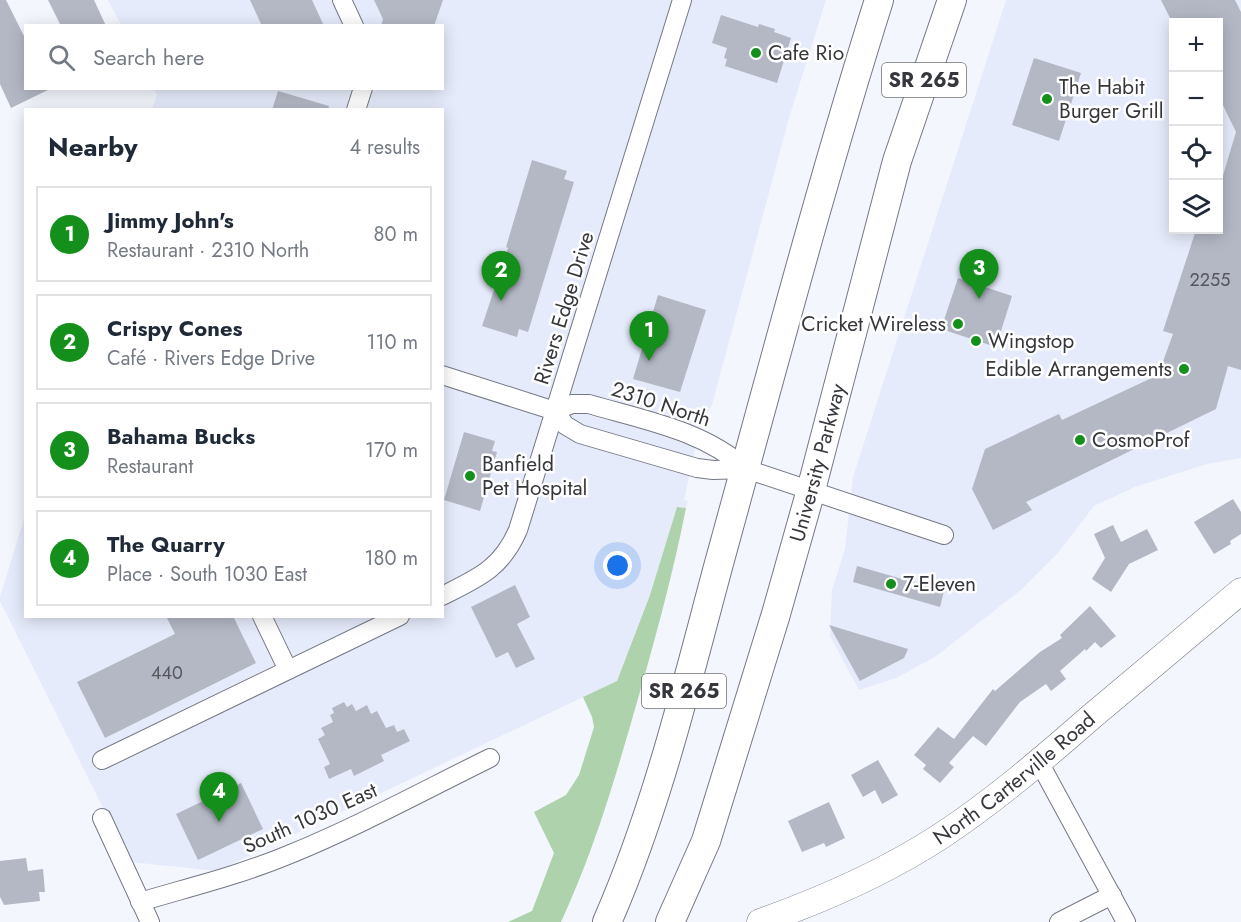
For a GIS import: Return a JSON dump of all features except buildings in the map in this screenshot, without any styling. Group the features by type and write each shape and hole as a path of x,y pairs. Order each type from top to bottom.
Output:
{"main road":[{"name":"SR 265","path":"608,922 658,783 827,172 879,0"},
{"name":"University Parkway","path":"670,922 706,841 776,614 811,490 897,161 952,0"}],"street":[{"path":"342,0 353,24"},
{"name":"Rivers Edge Drive","path":"444,595 488,573 508,550 521,520 682,0"},
{"path":"358,108 362,90"},
{"name":"2310 North","path":"444,376 555,411 565,425 580,434 697,468 721,471 746,469"},
{"name":"2310 North","path":"555,411 572,404 589,404 690,434 720,448 746,469 944,535"},
{"name":"North Carterville Road","path":"760,922 867,878 939,837 986,804 1039,762 1241,591"},
{"path":"263,618 288,670"},
{"path":"102,760 393,620"},
{"name":"South 1030 East","path":"140,902 231,876 294,853 490,758"},
{"path":"1039,762 1126,922"},
{"path":"102,818 150,922"},
{"path":"1059,922 1112,895"}],"shaded area":[{"path":"108,0 826,0 789,118 712,405 702,416 684,500 688,501 686,508 677,507 650,595 617,681 217,871 130,862 0,597 24,518 24,618 444,618 444,108 152,108 157,95 154,90 444,90 444,24 120,24"},
{"path":"1006,0 1241,0 1241,458 1207,464 1135,487 1094,506 1058,553 1022,589 935,657 896,678 859,690 830,636 832,590 845,549 853,477"}],"green space":[{"path":"677,507 686,508 662,613 618,768 583,871 561,922 508,922 532,911 554,853 534,812 566,795 579,775 594,727 583,697 617,681 650,595"}],"place":[{"name":"Cafe Rio","path":"756,53"},
{"name":"The Habit Burger Grill","path":"1047,99"},
{"name":"Bahama Bucks","path":"979,299"},
{"name":"Crispy Cones","path":"501,301"},
{"name":"Cricket Wireless","path":"958,324"},
{"name":"Wingstop","path":"976,341"},
{"name":"Jimmy John's","path":"649,361"},
{"name":"Edible Arrangements","path":"1184,369"},
{"name":"CosmoProf","path":"1080,440"},
{"name":"Banfield Pet Hospital","path":"470,476"},
{"name":"7-Eleven","path":"891,584"},
{"name":"The Quarry","path":"219,822"}]}
